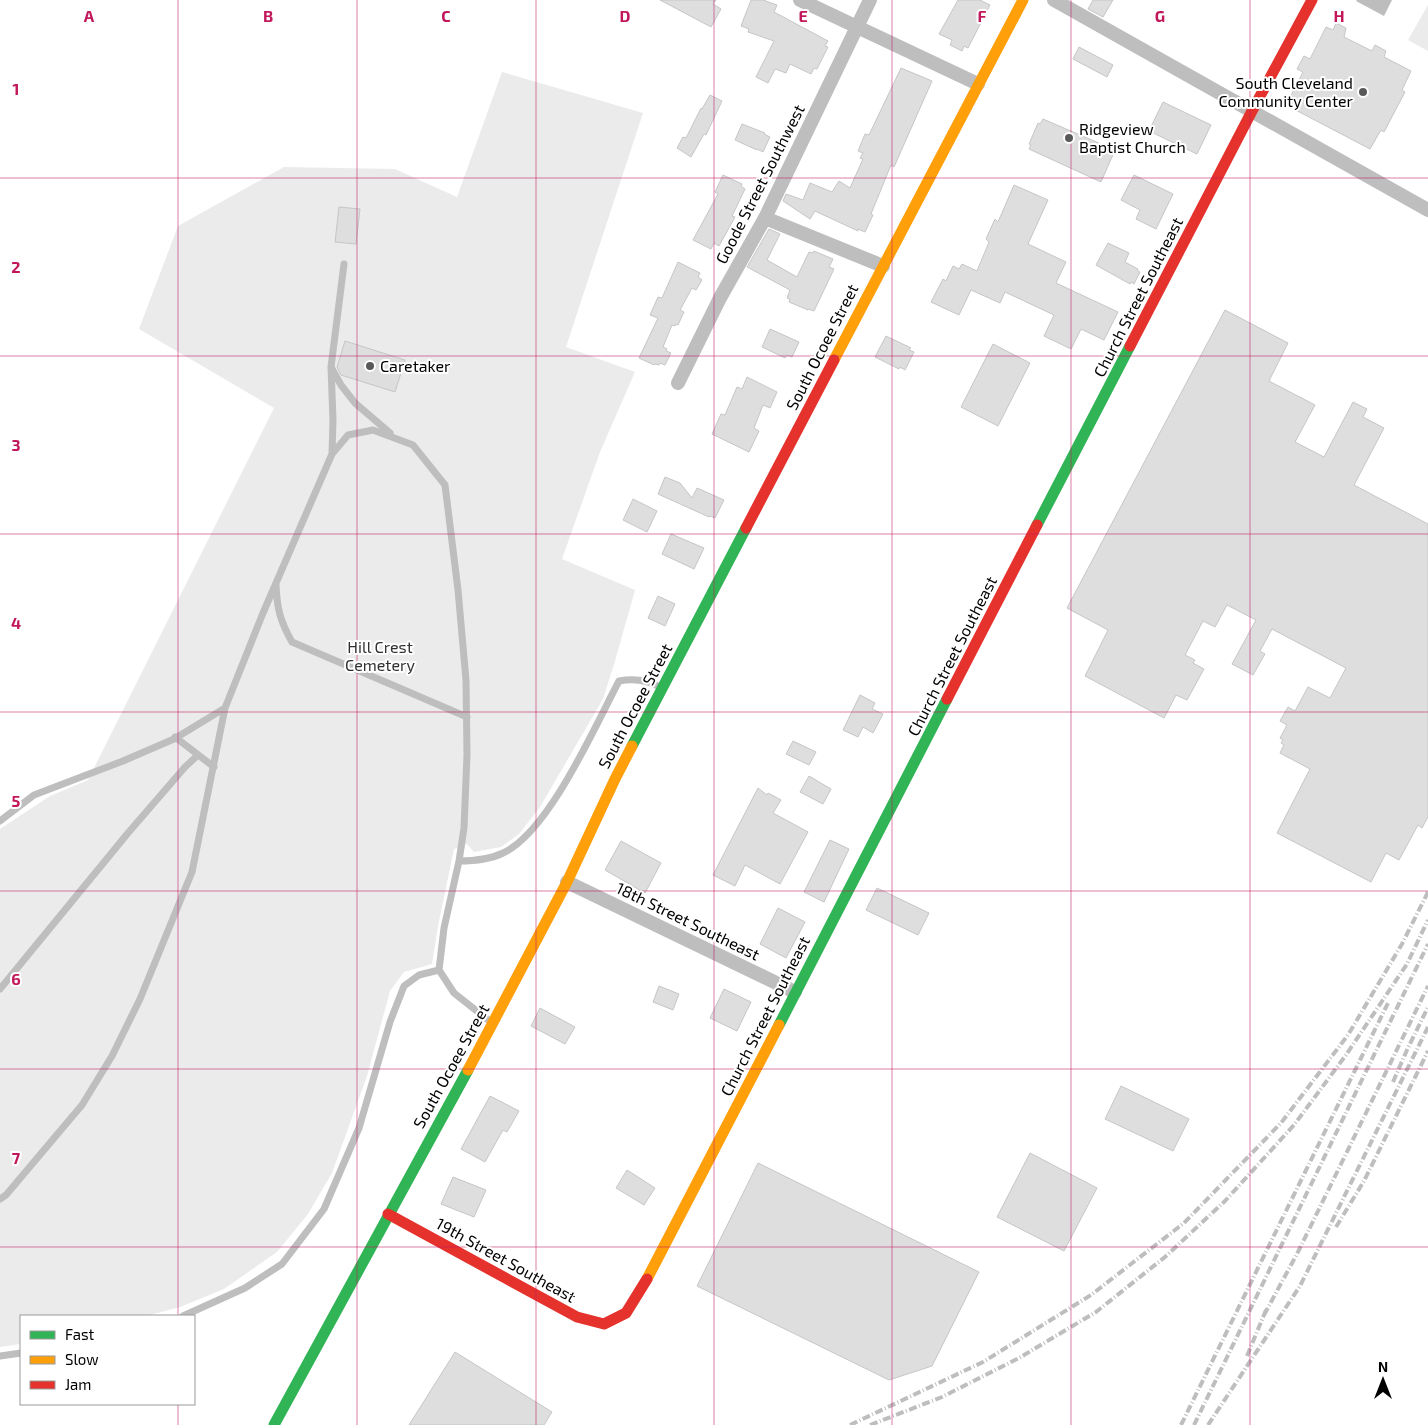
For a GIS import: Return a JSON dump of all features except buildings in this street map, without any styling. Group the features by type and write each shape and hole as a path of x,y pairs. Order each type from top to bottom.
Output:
{"street":[{"path":"800,0 978,84"},
{"name":"Goode Street Southwest","path":"678,383 720,298 766,218 870,0"},
{"name":"South Ocoee Street","path":"274,1425 388,1214 494,1024 567,882 615,779 662,688 978,84 1024,0"},
{"path":"1054,0 1428,210"},
{"name":"Church Street Southeast","path":"612,1321 626,1313 644,1285 1252,111 1312,0"},
{"path":"766,218 883,266"},
{"name":"18th Street Southeast","path":"567,882 795,992"},
{"name":"19th Street Southeast","path":"388,1214 577,1316 604,1324 612,1321"}],"lane":[{"path":"332,454 331,367 344,264"},
{"path":"331,367 354,403 396,438"},
{"path":"0,1199 6,1195 82,1105 112,1056 140,999 192,872 224,708 332,454 348,435 374,430 413,445 445,485 458,590 466,680 467,755 464,828 459,861 444,928 439,970 454,993 494,1024"},
{"path":"276,582 277,607 282,625 292,642 466,717"},
{"path":"459,861 480,861 504,853 525,837 546,811 568,777 619,681 632,679 652,682 662,688"},
{"path":"0,821 34,795 175,738 224,708"},
{"path":"175,738 214,767"},
{"path":"0,989 184,767 198,755"},
{"path":"185,1315 245,1288 282,1264 324,1209 359,1128 390,1022 404,986 419,975 439,970"},
{"path":"0,1356 20,1354"}],"green space":[{"path":"1428,5 1428,51 1408,40"},
{"name":"Hill Crest Cemetery","path":"502,72 643,113 566,347 635,372 600,452 562,559 635,590 603,699 540,807 519,834 501,847 474,852 467,844 454,849 432,964 404,972 390,991 367,1076 332,1173 308,1214 277,1252 224,1289 180,1307 150,1315 20,1315 20,1344 0,1347 0,829 50,796 88,780 274,408 139,329 178,226 284,167 395,169 457,197"}],"shaded area":[{"path":"1357,0 1392,0 1384,16"}],"railway":[{"path":"850,1425 983,1362 1091,1295 1184,1223 1281,1123 1348,1035 1402,944 1428,892"},
{"path":"870,1425 942,1397 1019,1358 1096,1312 1165,1257 1225,1201 1294,1125 1346,1055 1407,964 1428,920"},
{"path":"1194,1425 1428,944"},
{"path":"1264,1315 1298,1252 1428,986"},
{"path":"1181,1425 1388,1003"},
{"path":"1393,1082 1428,1007"},
{"path":"1208,1425 1300,1286 1428,1027"},
{"path":"1336,1227 1364,1181 1428,1051"},
{"path":"1247,1356 1266,1310"}],"traffic: fast":[{"path":"1037,525 1130,346"},
{"path":"632,746 746,528"},
{"path":"779,1025 947,699"},
{"path":"274,1425 468,1070"}],"traffic: slow":[{"path":"834,360 1023,0"},
{"path":"468,1070 567,882 632,746"},
{"path":"647,1279 779,1025"}],"traffic: jam":[{"path":"1130,346 1312,0"},
{"path":"746,528 834,360"},
{"path":"947,699 1037,525"},
{"path":"388,1214 577,1317 604,1324 626,1313 647,1279"}],"place":[{"name":"South Cleveland Community Center","path":"1363,92"},
{"name":"Ridgeview Baptist Church","path":"1069,138"},
{"name":"Caretaker","path":"370,366"}]}
